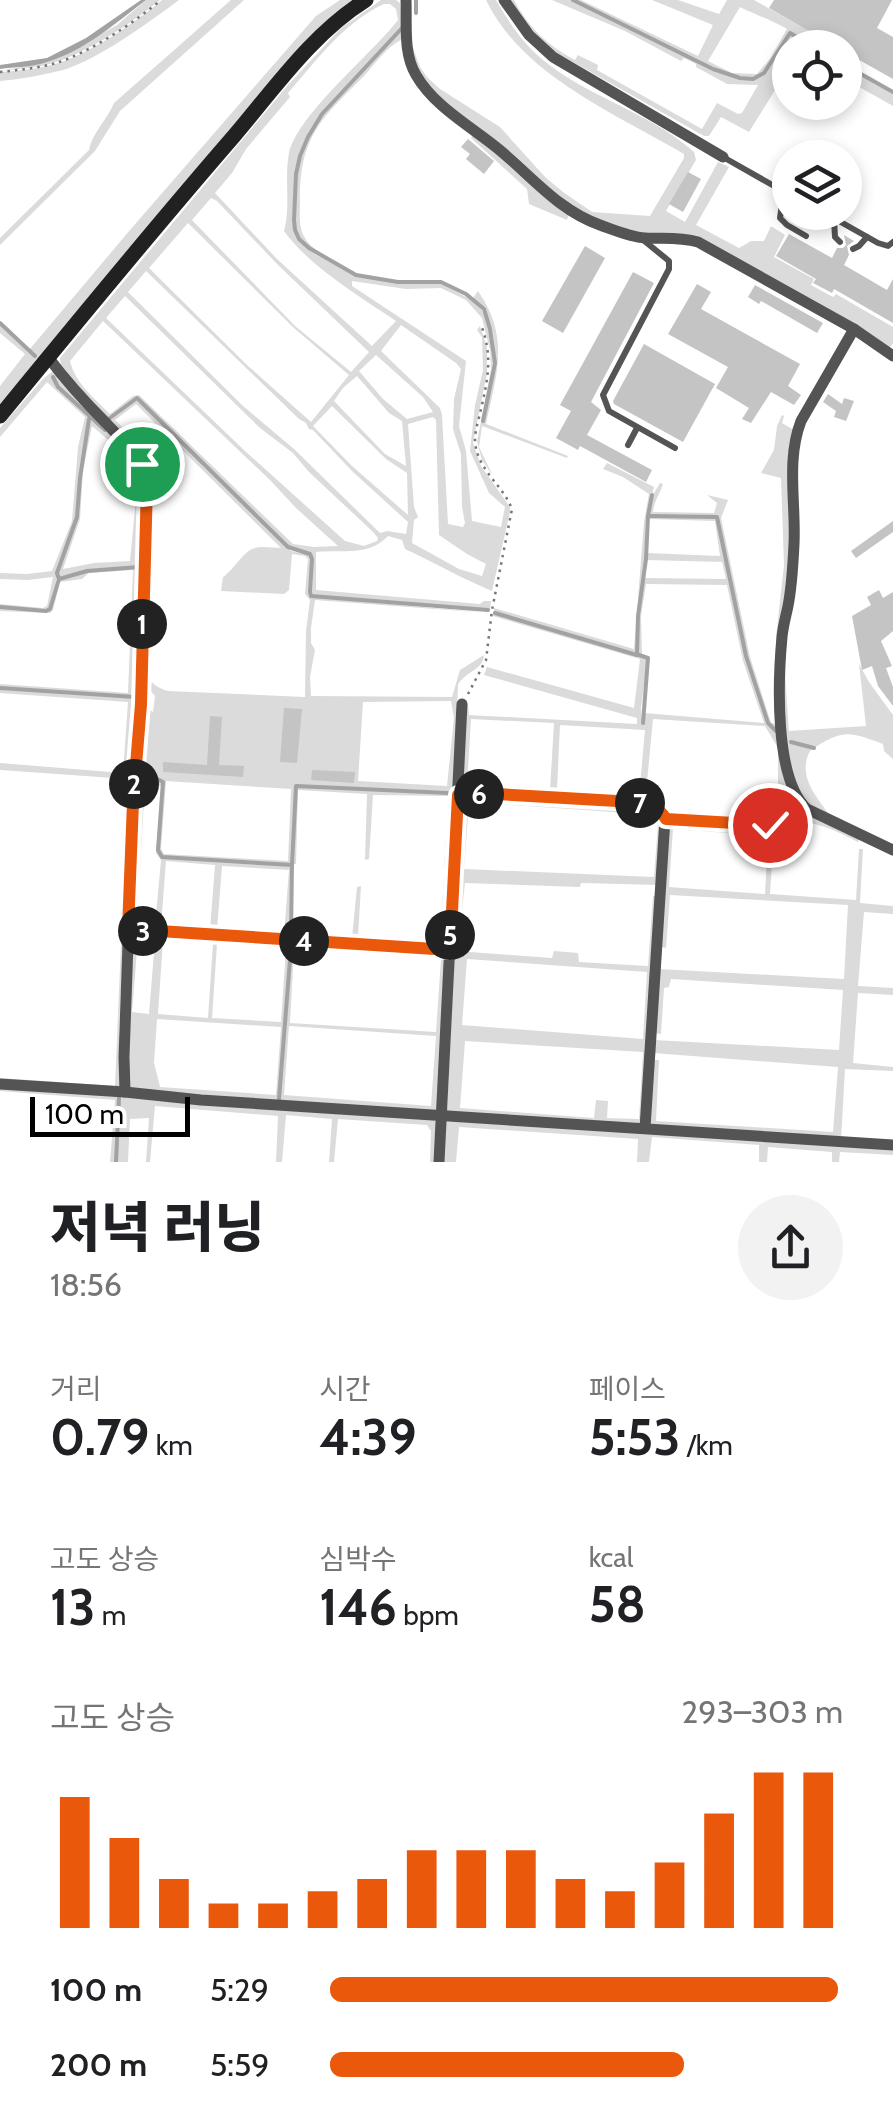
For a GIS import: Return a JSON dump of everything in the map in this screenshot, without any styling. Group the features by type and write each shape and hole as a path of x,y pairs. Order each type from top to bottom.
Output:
{"main road":[{"path":"0,416 288,72 336,20 366,0"}],"street":[{"path":"406,0 406,43 418,79 440,102 571,211 642,238 678,237 698,242 854,329 893,356"},
{"path":"504,0 529,35 553,57 723,157"},
{"path":"854,329 801,421 794,447 794,544 782,633 782,736 786,770 802,804 893,850"},
{"path":"48,357 136,454 146,472 125,1092"},
{"path":"439,1162 462,704"},
{"path":"458,795 634,802 654,806 666,819 644,1128"},
{"path":"666,819 770,825 782,822 802,804"},
{"path":"0,1084 893,1146"}],"lane":[{"path":"723,157 772,185"},
{"path":"795,230 806,236"},
{"path":"835,230 840,242"},
{"path":"855,230 888,246 893,242"},
{"path":"853,250 867,237"},
{"path":"642,238 670,261 669,268 604,395 609,411 675,448"},
{"path":"628,446 637,428"}],"path":[{"path":"0,72 67,59 139,18 161,0"},
{"path":"462,704 486,660 512,508 484,468 476,444 490,368 481,324"},
{"path":"128,929 450,950"}],"shaded area":[{"path":"146,0 160,0 82,51 49,64 0,71 62,56 117,25"},
{"path":"146,0 74,51 41,64 0,69 0,65 47,58 86,38"},
{"path":"162,0 179,0 92,58 63,70 0,81 0,72 48,66 97,46"},
{"path":"231,0 244,0 120,111 95,151 0,245 0,238 89,150 114,103"},
{"path":"340,0 352,0 317,29 286,63 0,404 0,386 25,354 0,333 0,325 35,357 29,350 130,230 316,16"},
{"path":"381,0 400,3 403,26 322,113 300,153 323,114 402,29 403,39 386,51 325,117 304,160 300,210 303,234 312,246 341,267 297,236 315,254 356,276 440,283 477,303 487,318 484,311 473,298 478,291 494,324 498,356 486,424 568,456 482,426 479,447 493,476 482,460 477,442 491,369 482,318 466,300 441,288 406,289 352,281 352,286 466,361 459,426 466,451 472,521 501,527 505,507 489,493 470,451 483,370 482,337 477,330 480,326 487,347 487,373 473,443 481,466 510,512 492,591 405,549 402,540 388,536 364,550 316,552 316,590 480,604 491,601 490,610 312,595 311,554 289,546 137,397 110,418 137,400 291,551 309,555 311,597 489,613 315,600 311,696 452,697 460,670 484,655 458,685 451,868 444,867 449,796 373,795 369,859 365,860 367,794 298,790 294,864 296,787 449,794 295,785 292,864 164,857 292,866 291,935 352,938 357,887 361,886 358,937 440,943 444,874 451,874 447,946 131,928 144,712 153,712 155,696 146,686 146,666 152,682 168,691 305,697 308,559 292,554 289,590 284,594 221,591 223,577 251,550 281,548 136,404 115,420 152,455 153,461 151,636 146,658 148,477 61,365 60,358 288,85 341,28","holes":["384,4 396,9 398,20 320,103 295,138 289,153 284,231 321,269 396,321 372,346 277,259 215,193 290,97 288,93 356,21","211,198 369,352 351,372 295,326 192,220","188,223 294,328 349,375 311,422 149,268","146,271 408,522 406,534 380,533 294,449 243,406 128,292","125,296 260,428 293,453 372,531 377,541 364,546 345,541 106,318","487,318 494,341 495,357 494,374 483,421 494,355","103,321 338,546 293,544 139,395 110,414 86,390 70,361","401,325 461,369 453,429 461,454 463,527 448,524 440,408 381,351","376,355 423,397 433,412 407,419 359,371","357,376 389,413 402,421 406,466 385,454 334,401","332,406 386,459 407,473 408,515 313,426","433,417 439,535 486,564 482,576 459,569 412,543 414,520 418,517 408,424","451,701 454,718 447,786 358,781 363,702","166,781 291,789 288,861 164,854 161,849","145,782 161,786 156,853 161,860 155,926 137,924","166,861 215,865 210,930 161,926","222,866 289,870 284,935 217,930"]},
{"path":"486,0 496,0 522,39 551,66 676,137 694,152 696,160 666,211 685,222 718,162 729,167 696,225 739,248 751,241 764,241 771,226 785,235 774,257 814,279 811,285 833,297 836,294 893,327 889,349 688,235 635,233 570,208 445,103 419,74 410,40 427,77 500,127 545,177 592,212 650,216 684,154 572,90 522,50"},
{"path":"509,0 514,0 532,27 556,49 575,60 578,55 598,65 597,70 702,129 717,103 742,113 758,85 727,84 684,58 681,61 625,31 552,0 571,0 713,70 740,78 753,80 765,74 772,63 772,95 749,132 721,117 709,136 704,136 550,49 530,30"},
{"path":"575,0 698,56 713,25 652,0 678,0 719,14 727,0 754,0 807,30 786,30 740,7 708,61 732,73 757,74 772,55 772,59 759,77 753,78 727,74"},
{"path":"862,76 893,93 893,106 862,89"},
{"path":"473,134 569,213 567,220 529,204 527,189 471,138"},
{"path":"53,371 128,449 144,477 139,702 130,802 137,704 137,631 135,697 0,688 0,684 128,693 133,570 89,573 82,579 60,582 50,613 0,611 47,612 50,610 59,580 96,570 59,578 58,574 49,609 0,607 47,606 53,577 0,579 0,573 52,571 72,521 78,447 85,417 47,382 0,437 0,428","holes":["92,426 126,461 137,488 130,561 63,569 80,519 83,470"]},
{"path":"782,415 782,423 794,430 779,734 769,722 739,621 748,666 768,724 779,737 790,792 778,792 778,748 765,726 653,719 645,803 462,790 468,704 469,715 637,724 637,718 484,675 487,667 634,708 640,659 493,613 645,657 642,725 644,713 764,723 743,661 727,585 646,584 641,616 642,654 638,654 639,616 644,578 726,579 722,562 647,560 647,553 720,556 715,521 649,517 717,518 739,615 718,516 649,515 660,483 663,484 653,512 714,513 717,503 707,495 728,500 721,518 750,657 771,723 776,724 776,637 784,565 781,478 761,473 774,450","holes":["471,719 554,723 550,790 467,786","560,725 645,730 639,796 557,790"]},
{"path":"607,463 654,487 646,517 637,653 494,611 634,649 644,522 649,494 603,469"},
{"path":"783,646 789,731 866,726 859,664 893,715 893,759 884,751 883,744 845,734 810,751 807,777 830,816 808,807 789,770"},
{"path":"0,689 135,698 119,1031 120,1084 129,844 120,1089 0,1078 115,1086 128,779 0,770 0,763 123,773 128,702 0,693"},
{"path":"467,797 635,806 660,816 659,885 465,883 458,946 470,952 552,958 554,951 578,953 579,962 648,966 653,896 659,896 643,1124 447,1112 462,800","holes":["469,802 642,814 658,824 654,877 464,869","467,959 647,972 643,1039 462,1025","465,1041 643,1052 639,1119 607,1118 608,1101 596,1100 594,1118 460,1108"]},
{"path":"804,812 860,837 858,842 827,827 808,823 774,832 770,894 856,900 859,849 863,849 860,903 893,906 893,914 864,912 858,986 893,988 893,995 858,993 853,1063 893,1067 893,1071 845,1069 841,1140 650,1124 652,1060 659,1060 656,1121 833,1132 838,1067 653,1053 654,1040 839,1050 843,990 671,979 669,987 664,988 661,1034 654,1033 659,969 844,979 848,905 670,895 666,948 661,947 667,827 671,823 770,828","holes":["673,829 768,836 765,894 669,887"]},
{"path":"131,933 446,956 439,1108 435,1111 157,1093 129,1086","holes":["138,939 155,940 149,1014 132,1012","163,940 213,944 208,1018 158,1014","217,944 286,948 281,1022 212,1018","294,949 441,959 436,1032 290,1023","157,1019 281,1027 276,1095 160,1087 154,1063","289,1026 436,1036 431,1106 284,1095"]},
{"path":"0,1085 434,1119 436,1162 430,1162 431,1131 427,1125 338,1119 334,1162 329,1162 332,1119 286,1115 282,1162 276,1162 278,1116 155,1106 150,1162 146,1162 149,1118 130,1119 128,1162 110,1162 115,1100 0,1091"},
{"path":"445,1121 893,1148 893,1155 840,1152 839,1162 832,1162 832,1152 768,1147 767,1162 759,1162 759,1145 652,1137 649,1162 637,1162 638,1139 459,1127 456,1162 440,1162"}],"building":[{"path":"774,0 892,0 877,28 893,37 893,79 862,62 862,30 807,30 769,8"},
{"path":"468,139 494,161 484,174 466,159 470,154 461,147"},
{"path":"688,172 701,179 683,212 669,204"},
{"path":"789,234 832,258 837,248 846,245 844,235 854,241 847,246 849,255 844,265 887,290 893,279 893,323 834,289 832,293 813,283 816,279 776,256"},
{"path":"585,246 605,258 563,333 542,321"},
{"path":"633,272 654,283 591,402 601,410 587,435 652,470 646,482 580,446 578,450 556,438 571,411 560,405"},
{"path":"697,284 711,292 701,309 800,364 788,386 801,395 794,405 771,392 751,423 742,419 749,408 716,388 728,367 668,334"},
{"path":"755,285 823,323 817,333 748,297"},
{"path":"644,344 715,384 683,442 614,404"},
{"path":"828,394 842,404 844,398 854,401 846,421 834,417 836,411 823,402"},
{"path":"893,521 893,532 856,558 851,551"},
{"path":"879,590 883,598 893,592 893,631 881,641 892,666 886,668 893,687 893,706 878,686 872,666 862,670 852,616 871,605 867,597"},
{"path":"284,708 302,709 297,763 280,762"},
{"path":"210,716 222,717 219,765 244,766 243,777 163,772 163,762 207,765"},
{"path":"312,770 355,772 354,783 311,780"}],"waterway":[{"path":"416,0 416,13"},
{"path":"573,0 713,69 740,78 753,79 764,73 772,61"},
{"path":"403,27 322,114 308,137 296,174 295,230 309,248 356,275 398,282 441,282 466,294 484,309 495,363 483,421"},
{"path":"862,75 893,92"},
{"path":"0,323 35,356"},
{"path":"53,377 58,387 105,430"},
{"path":"110,418 137,398 288,547 310,554 311,596 488,610"},
{"path":"59,579 57,573 77,517 89,419"},
{"path":"495,613 637,655 652,495"},
{"path":"650,516 717,517 746,656 768,723 776,731"},
{"path":"136,701 139,566"},
{"path":"0,607 46,611 59,579 87,571 139,567"},
{"path":"639,655 648,658 643,723"},
{"path":"0,688 135,697"},
{"path":"791,742 814,748"},
{"path":"142,771 163,782 158,850 162,857 292,865 291,935"},
{"path":"292,865 296,786 449,793"},
{"path":"279,1099 291,947"},
{"path":"116,1162 119,1098"}],"route":[{"path":"142,464 147,484 141,704 128,929 450,950 458,795 634,802 654,806 666,819 770,825"}]}
